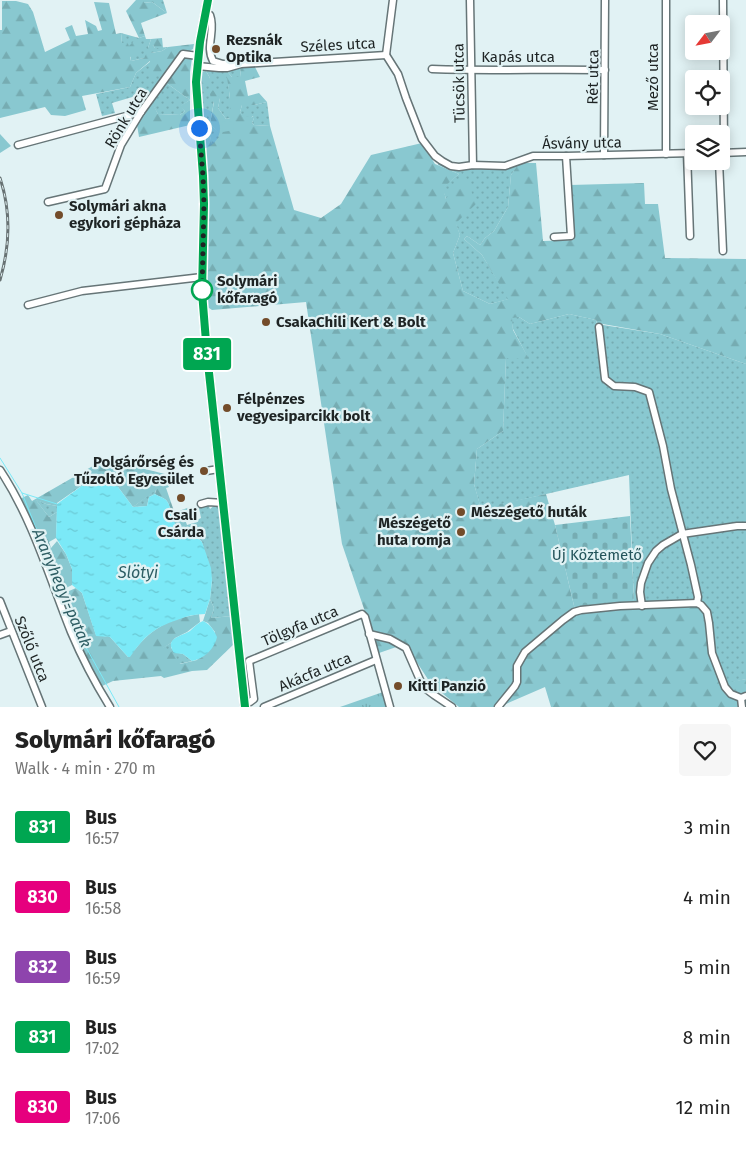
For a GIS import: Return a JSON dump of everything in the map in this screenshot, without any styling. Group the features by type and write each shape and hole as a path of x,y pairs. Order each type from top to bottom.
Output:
{"main road":[{"path":"208,0 198,56 196,91 204,204 202,292 244,705"}],"street":[{"path":"386,55 393,0"},
{"name":"Tücsök utca","path":"470,0 473,165"},
{"name":"Rét utca","path":"604,155 605,0"},
{"name":"Mező utca","path":"666,0 666,154"},
{"path":"723,0 723,125"},
{"path":"205,14 210,15 212,22 210,56 213,61 223,64 241,64"},
{"name":"Rönk utca","path":"48,202 105,189 121,145 141,112 183,54 198,56"},
{"name":"Széles utca","path":"197,66 220,68 241,64 386,55 398,74 422,139 435,156 451,166 473,165"},
{"name":"Kapás utca","path":"432,68 471,70 605,70"},
{"path":"18,146 141,112"},
{"path":"730,153 746,152"},
{"name":"Ásvány utca","path":"473,165 505,166 533,156 685,153"},
{"path":"554,237 571,236 566,156"},
{"path":"690,236 691,170"},
{"path":"719,170 723,251"},
{"path":"28,305 82,291 202,277"},
{"path":"599,327 606,379 614,386 635,387 649,392 663,446 671,489 691,565 698,597 697,602"},
{"path":"206,471 219,469"},
{"path":"0,470 19,501 34,534 71,632 110,707"},
{"path":"202,504 208,502 222,503"},
{"path":"642,606 641,583 648,563 656,551 663,545 682,534 746,526"},
{"name":"Szőlő utca","path":"0,601 42,707"},
{"path":"498,707 517,682 517,666 525,652 570,615 588,609 697,602 707,612 712,653 724,687 731,694 744,697 742,707"},
{"name":"Tölgyfa utca","path":"254,699 249,661 362,614 365,617 369,634"},
{"path":"0,635 11,631"},
{"path":"390,707 369,634 390,639 406,648 426,689 452,707"},
{"name":"Akácfa utca","path":"264,707 376,660"},
{"path":"244,705 254,699"},
{"path":"254,699 254,707"}],"green space":[{"path":"136,0 144,0 144,3 152,2 167,13 141,23 145,36 139,38 126,11"},
{"path":"144,0 163,0 167,13 152,2 143,3"},
{"path":"2,1 16,1 28,4 33,12 45,52 70,40 65,28 72,25 76,36 88,34 85,20 96,26 98,31 102,30 94,2 109,3 116,34 121,33 122,43 127,42 129,46 135,40 139,40 139,50 135,51 135,55 130,57 131,61 144,58 148,51 151,53 162,51 168,47 194,44 193,49 186,53 192,58 190,100 165,82 163,74 151,75 150,61 136,73 130,87 82,96 86,110 65,116 51,115 45,107 0,118 0,30 2,30"},
{"path":"121,33 139,38 145,36 146,39 151,39 148,48 153,45 155,48 168,47 162,51 151,53 144,58 131,61 129,46 122,43"},
{"path":"162,38 163,48 155,48 153,45 152,49 148,48 151,39"},
{"path":"151,61 163,73 165,82 190,100 181,106 185,111 180,115 158,114 146,93 112,103 115,113 102,116 96,94 130,87 136,73"},
{"path":"254,65 260,77 245,81 248,96 259,93 267,102 242,105 240,112 244,118 254,116 252,123 254,125 270,126 294,210 321,218 341,204 371,155 422,143 435,164 459,174 443,188 446,199 464,172 476,204 456,223 460,235 453,253 463,291 490,304 508,299 482,255 464,239 467,236 480,245 494,231 508,207 511,175 519,163 536,163 543,241 574,240 570,185 644,183 645,204 658,204 665,258 746,259 746,364 660,334 597,323 596,320 569,314 530,324 519,317 512,318 513,330 529,359 506,358 503,431 477,449 474,484 481,508 546,494 575,610 693,600 707,609 725,683 746,679 746,707 551,707 545,687 499,707 459,707 431,684 405,644 379,653 342,544 306,302 212,310 206,306 200,112 206,108 212,144 221,136 210,124 214,102 211,100 210,94 213,90 220,98 218,108 226,119 230,118 230,98 226,70 232,77 241,77 240,68"},
{"path":"240,68 241,77 232,77 227,71 230,118 226,119 218,108 220,98 214,101 210,124 222,136 212,145 208,128 200,112 199,87 210,78 206,71"},
{"path":"206,71 210,78 209,83 199,87 198,72"},
{"path":"190,100 190,125 139,137 137,125 152,102 158,114 180,115 185,111 180,106"},
{"path":"267,102 270,126 254,125 252,123 253,116 250,119 243,118 240,112 242,105"},
{"path":"233,121 234,130 223,132 222,122"},
{"path":"0,134 11,146 0,153"},
{"path":"519,163 511,175 508,207 494,231 480,245 467,236 464,239 482,255 509,299 490,304 463,291 453,253 460,235 442,188 459,174 438,164"},
{"path":"569,314 596,320 597,324 660,334 746,364 746,679 725,684 634,603 629,475 481,509 474,484 477,449 503,431 506,358 528,358 513,329 511,317 519,317 530,324"},
{"path":"105,459 165,474 153,482 153,485 167,483 169,487 166,488 174,511 190,507 189,512 184,516 187,525 197,522 194,534 187,527 183,531 178,528 173,520 168,504 165,499 155,494 156,490 133,507 118,487 87,482 57,503 57,506 36,500 49,517 57,512 56,538 49,542 51,548 57,541 66,554 72,569 72,585 66,588 66,592 68,594 69,591 76,588 82,593 96,635 110,637 128,657 144,639 159,627 177,619 199,614 200,622 163,648 174,653 180,664 197,660 215,632 208,623 203,621 210,599 214,608 211,618 232,616 235,643 207,670 192,671 164,678 161,676 113,681 100,687 82,652 39,540 20,499 28,495 32,501"},
{"path":"165,474 170,474 171,479 176,481 153,485 153,482"},
{"path":"156,489 155,494 149,497 147,506 133,507"},
{"path":"35,499 57,506 57,512 49,517"},
{"path":"207,502 210,509 216,504 220,505 232,616 211,618 214,608 210,599 212,580 202,542 194,534 197,520 201,518 199,508"},
{"name":"Új Köztemető","path":"630,516 634,603 575,610 555,525"},
{"path":"171,643 171,648 192,661 179,664 162,648"},
{"path":"383,692 387,707 340,707"}],"water":[{"name":"Slötyi","path":"100,477 118,487 133,507 147,506 149,497 155,494 166,500 179,528 183,531 187,527 202,542 211,568 210,599 205,614 187,616 155,630 130,657 110,637 96,636 82,593 72,585 72,569 66,554 56,538 57,504 87,482"},
{"path":"203,621 212,627 217,637 214,645 208,652 201,658 192,661 183,654 174,653 171,648 172,641"}],"waterway":[{"name":"Aranyhegyi-patak","path":"0,458 22,493 77,631 119,707"},
{"name":"Aranyhegyi-patak","path":"22,493 57,504"}],"railway":[{"path":"0,178 4,190 8,229 6,254 0,280"}],"bus line":[{"name":"831","path":"208,0 200,42 196,82 204,204 202,292 245,707"}],"place":[{"name":"Rezsnák Optika","path":"216,49"},
{"name":"Solymári akna egykori gépháza","path":"59,215"},
{"name":"Solymári kőfaragó","path":"202,290"},
{"name":"CsakaChili Kert & Bolt","path":"266,322"},
{"name":"Félpénzes vegyesiparcikk bolt","path":"227,408"},
{"name":"Polgárőrség és Tűzoltó Egyesület","path":"204,471"},
{"name":"Csali Csárda","path":"181,498"},
{"name":"Mészégető huták","path":"461,512"},
{"name":"Mészégető huta romja","path":"461,532"},
{"name":"Kitti Panzió","path":"398,686"}],"route":[{"path":"199,128 204,204 202,292 202,290"}]}
